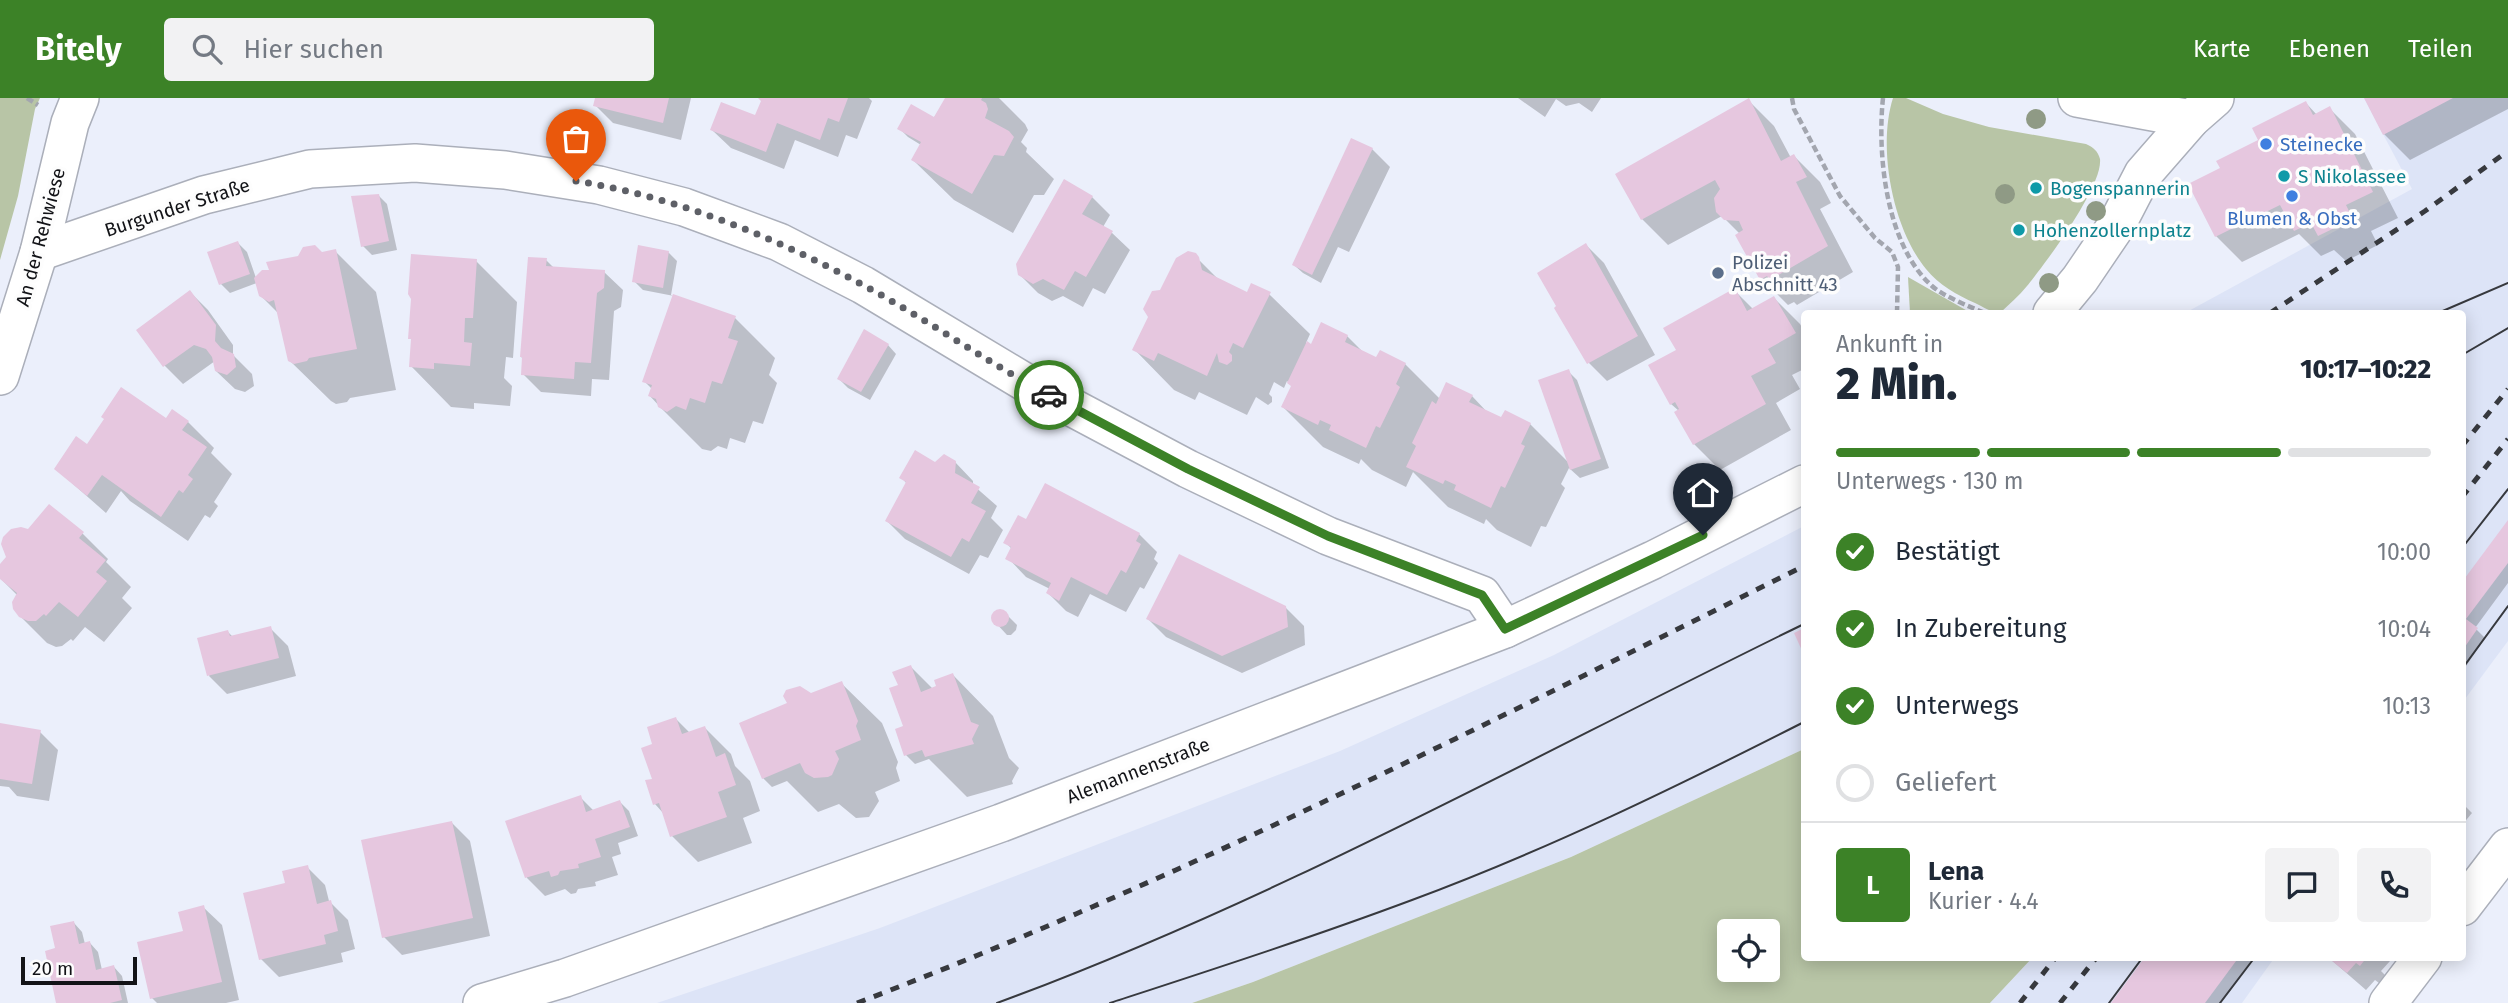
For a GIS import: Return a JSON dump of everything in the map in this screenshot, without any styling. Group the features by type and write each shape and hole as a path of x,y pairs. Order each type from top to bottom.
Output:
{"street":[{"name":"An der Rehwiese","path":"0,376 39,252 69,123 80,98"},
{"path":"2077,98 2203,108"},
{"path":"2054,310 2080,279 2116,226 2143,174 2203,108"},
{"name":"Burgunder Straße","path":"39,252 204,194 310,169 415,163 505,170 599,185 684,207 779,243 863,285 1028,384 1188,469 1328,536 1482,595 1505,629"},
{"name":"Alemannenstraße","path":"482,1003 565,978 1001,823 1505,629 1653,560 1791,490"},
{"path":"2466,901 2508,847"},
{"path":"2388,1003 2420,961"}],"path":[{"path":"1792,98 1794,109 1840,196 1875,238 1892,252 1898,267 1897,310"},
{"path":"1884,98 1880,126 1883,175 1901,243 1914,265 1933,287 1979,310"},
{"path":"1892,252 1901,243"}],"shaded area":[{"path":"2364,98 2508,98 2508,641 2466,698 2466,310 2190,310 2412,189"},
{"path":"1801,528 1801,750 1571,857 1253,982 1192,1003 657,1003 880,928 1340,751 1554,655"},
{"path":"2029,961 2272,961 2242,1003 1990,1003"}],"green space":[{"path":"0,98 40,98 35,109 18,196 0,260"},
{"path":"1893,98 1906,98 1943,114 1989,127 2086,144 2098,154 2098,171 2083,205 2027,286 2003,310 1990,310 1942,285 1914,252 1897,211 1891,187 1888,118"},
{"path":"1908,277 1966,310 1910,310"},
{"path":"1801,750 1801,961 2029,961 1990,1003 1192,1003 1253,982 1571,857"}],"building":[{"path":"595,98 669,98 663,123 593,106"},
{"path":"758,98 848,98 839,122 828,118 820,140 777,123 766,152 710,130 721,102 755,115 761,101"},
{"path":"945,98 982,98 988,109 985,118 1009,131 1014,137 1004,156 994,155 972,194 911,160 921,142 897,129 911,104 934,117"},
{"path":"1749,98 1781,161 1794,154 1807,177 1796,182 1828,246 1770,280 1767,276 1760,280 1735,235 1743,230 1739,221 1724,220 1716,212 1714,198 1720,189 1715,180 1641,220 1615,174"},
{"path":"2364,98 2453,98 2383,135"},
{"name":"S Nikolassee","path":"2306,101 2313,115 2330,106 2373,192 2346,205 2353,219 2318,236 2311,223 2294,231 2280,205 2215,237 2188,184 2220,168 2216,161 2258,140 2252,128"},
{"path":"1351,138 1373,148 1312,275 1292,265"},
{"path":"1064,179 1093,196 1082,214 1113,231 1086,277 1075,271 1064,290 1043,279 1033,284 1018,275 1016,264"},
{"path":"379,194 389,241 361,247 351,196"},
{"path":"238,241 250,274 219,285 207,252"},
{"path":"1586,243 1638,336 1587,364 1537,273"},
{"path":"315,245 322,252 336,249 357,349 309,358 294,364 288,361 274,300 269,302 259,296 254,278 262,270 269,270 266,262 298,256 303,247"},
{"path":"638,245 669,251 663,288 632,282"},
{"path":"1188,251 1199,257 1202,270 1247,292 1251,283 1271,292 1243,348 1233,343 1229,352 1232,361 1227,365 1219,362 1217,353 1207,376 1158,353 1154,361 1132,350 1148,317 1143,309 1152,291 1160,290 1176,258"},
{"path":"411,254 477,259 473,318 465,318 464,342 472,343 470,366 434,363 434,369 409,367 411,299 408,294"},
{"path":"528,257 547,258 546,266 605,270 604,288 597,293 591,363 575,362 574,379 521,375"},
{"path":"1735,288 1747,311 1774,296 1796,333 1768,349 1776,363 1751,376 1766,404 1693,445 1674,412 1679,409 1675,402 1670,405 1648,365 1676,350 1663,328"},
{"path":"190,290 216,325 215,341 221,348 234,354 236,367 227,375 215,371 212,357 206,349 194,345 163,367 136,330"},
{"path":"673,294 736,316 728,338 738,341 722,384 712,381 705,403 690,398 686,410 676,406 667,412 658,407 656,399 648,396 652,385 642,382"},
{"path":"1321,322 1348,335 1345,342 1376,357 1380,350 1406,363 1396,384 1400,387 1380,428 1376,426 1366,448 1329,430 1331,425 1320,420 1318,425 1281,407 1291,386 1287,383 1307,341 1311,344"},
{"path":"864,329 889,344 861,392 837,379"},
{"path":"1569,369 1601,459 1570,470 1538,380"},
{"path":"1446,382 1473,395 1469,402 1501,417 1505,410 1531,423 1521,444 1525,446 1505,488 1501,486 1491,508 1454,490 1456,485 1445,480 1443,484 1406,467 1416,446 1412,443 1432,401 1436,404"},
{"path":"121,387 166,418 172,409 189,421 182,430 207,447 188,475 193,479 183,493 179,490 161,517 102,475 87,496 54,469 76,436 87,444"},
{"path":"915,450 935,462 944,454 956,461 955,473 980,487 971,503 986,511 969,542 962,538 951,557 885,521 906,482 899,478"},
{"path":"1045,483 1140,533 1136,541 1141,544 1126,573 1121,570 1107,595 1071,577 1059,601 1046,593 1051,583 1005,559 1011,547 1003,543 1018,515 1026,519"},
{"path":"49,504 84,532 79,538 106,560 96,572 107,581 78,617 59,602 46,616 44,614 36,621 28,621 19,617 13,609 12,602 17,593 0,579 0,564 6,557 1,544 3,537 11,529 28,529"},
{"path":"2508,520 2508,563 2466,619 2466,577"},
{"path":"1179,554 1286,606 1288,627 1222,656 1146,619"},
{"path":"1000,609 1006,612 1009,618 1006,624 1000,627 994,624 991,618 994,612"},
{"path":"2466,619 2478,628 2466,645"},
{"path":"271,626 279,658 207,676 197,638 228,630 230,636"},
{"path":"1801,630 1801,648 1794,633"},
{"path":"911,665 921,692 936,686 934,680 953,673 971,722 979,725 972,739 974,744 925,757 922,750 904,756 895,729 903,726 889,688 898,685 892,672"},
{"path":"842,681 858,721 856,726 861,740 835,751 839,759 832,775 828,777 814,778 805,773 800,763 762,779 739,723 787,703 783,696 786,690 800,686 811,693"},
{"path":"676,717 682,734 705,726 716,757 725,753 736,785 718,792 727,817 670,837 659,803 653,805 645,780 652,779 641,748 652,744 647,727"},
{"path":"0,723 41,730 32,784 0,779"},
{"path":"581,795 586,812 620,800 630,827 595,839 601,857 578,864 579,868 560,871 558,875 551,877 549,871 525,878 505,821"},
{"path":"452,821 473,918 382,938 361,840"},
{"path":"308,865 317,904 331,900 338,931 324,935 326,944 259,960 243,893 285,883 282,871"},
{"path":"204,905 222,982 150,999 137,942 183,931 178,912"},
{"path":"74,921 79,944 90,941 96,970 114,965 122,1000 110,1003 56,1003 45,951 55,948 50,926"},
{"path":"2142,961 2236,961 2205,1003 2111,1003"},
{"path":"2332,961 2364,961 2360,966 2356,963 2347,973"}],"tram line":[{"path":"2445,310 2508,283"},
{"path":"2466,353 2508,328"},
{"path":"2466,543 2508,489"},
{"path":"2466,664 2508,606"},
{"path":"997,1003 1204,919 1305,872 1801,625"},
{"path":"1110,1003 1300,940 1462,881 1611,817 1801,724"},
{"path":"2109,1003 2140,961"},
{"path":"2220,1003 2252,961"}],"railway":[{"path":"2275,310 2425,211 2508,151"},
{"path":"2466,441 2508,389"},
{"path":"2466,492 2508,439"},
{"path":"857,1003 978,955 1217,851 1453,740 1801,567"},
{"path":"2020,1003 2053,961"},
{"path":"2060,1003 2094,961"}],"way so far":[{"path":"576,181 684,207 779,243 863,285 1049,395"}],"place":[{"name":"Steinecke","path":"2266,144"},
{"name":"S Nikolassee","path":"2284,176"},
{"name":"Bogenspannerin","path":"2036,188"},
{"name":"Blumen & Obst","path":"2292,196"},
{"name":"Hohenzollernplatz","path":"2019,230"},
{"name":"Polizei Abschnitt 43","path":"1718,273"}],"route":[{"path":"1049,395 1188,469 1328,536 1482,595 1505,629 1703,535"}]}
